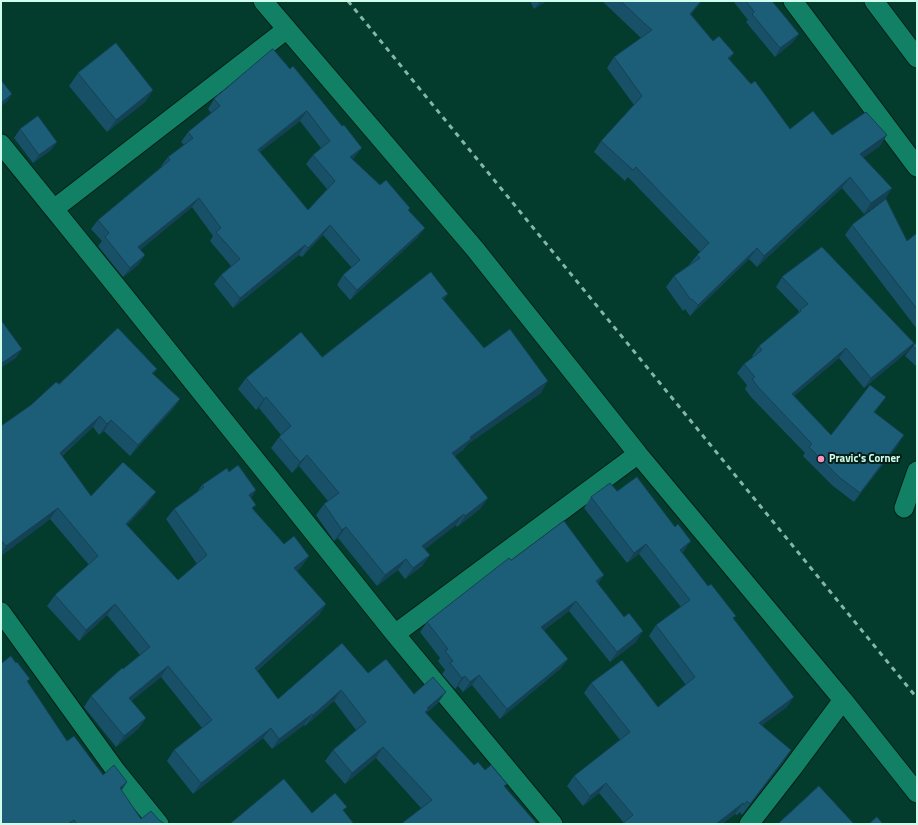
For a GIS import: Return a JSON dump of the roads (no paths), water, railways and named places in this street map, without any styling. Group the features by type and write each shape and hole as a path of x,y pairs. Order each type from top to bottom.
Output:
{"street":[{"path":"263,1 475,249 638,454 843,700 917,793"},
{"path":"793,1 917,168"},
{"path":"874,1 917,58"},
{"path":"54,209 287,29"},
{"path":"1,144 395,634 553,824"},
{"path":"395,634 638,454"},
{"path":"904,508 917,471"},
{"path":"1,612 116,771 159,824"},
{"path":"749,824 843,700"}],"railway":[{"path":"348,1 917,698"}],"place":[{"name":"Pravic's Corner","path":"821,459"}]}
